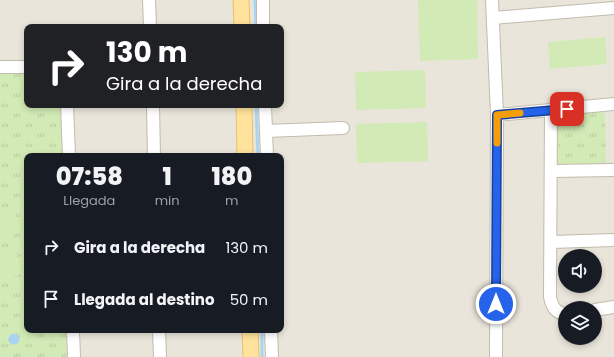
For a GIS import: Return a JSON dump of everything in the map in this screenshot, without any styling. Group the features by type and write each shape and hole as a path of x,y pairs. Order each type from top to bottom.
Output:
{"main road":[{"path":"241,0 242,24"},
{"path":"244,108 245,153"},
{"path":"250,333 251,357"}],"street":[{"path":"149,0 150,24"},
{"path":"263,0 263,24"},
{"path":"492,0 497,115 496,357"},
{"path":"493,18 614,8"},
{"path":"0,67 24,67"},
{"path":"497,115 614,104"},
{"path":"67,108 68,153"},
{"path":"152,108 154,153"},
{"path":"265,108 267,153"},
{"path":"551,110 552,171 550,297 552,306 558,312"},
{"path":"266,131 343,128"},
{"path":"552,171 614,170"},
{"path":"551,242 614,240"},
{"path":"602,309 614,307"},
{"path":"73,333 74,357"},
{"path":"159,333 160,357"},
{"path":"271,333 272,357"}],"shaded area":[{"path":"0,0 614,0 614,357 0,357"}],"green space":[{"path":"418,0 477,0 478,59 420,61"},
{"path":"605,37 607,64 550,69 548,42"},
{"path":"425,70 426,108 356,110 355,72"},
{"path":"24,72 24,108 61,108 62,153 24,153 24,333 66,333 67,357 0,357 0,73"},
{"path":"605,111 606,164 557,167 557,115"},
{"path":"427,122 428,161 357,163 356,124"},
{"path":"16,212 17,234 0,235 0,213"},
{"path":"17,254 18,276 0,277 0,255"}],"water":[{"path":"12,334 16,334 18,335 18,343 12,344 9,341 9,337"}],"waterway":[{"path":"255,0 256,24"},
{"path":"256,108 258,153"},
{"path":"262,333 262,357"}],"slow traffic":[{"path":"497,143 497,115 520,113"}],"route":[{"path":"496,304 497,115 567,109"}]}
